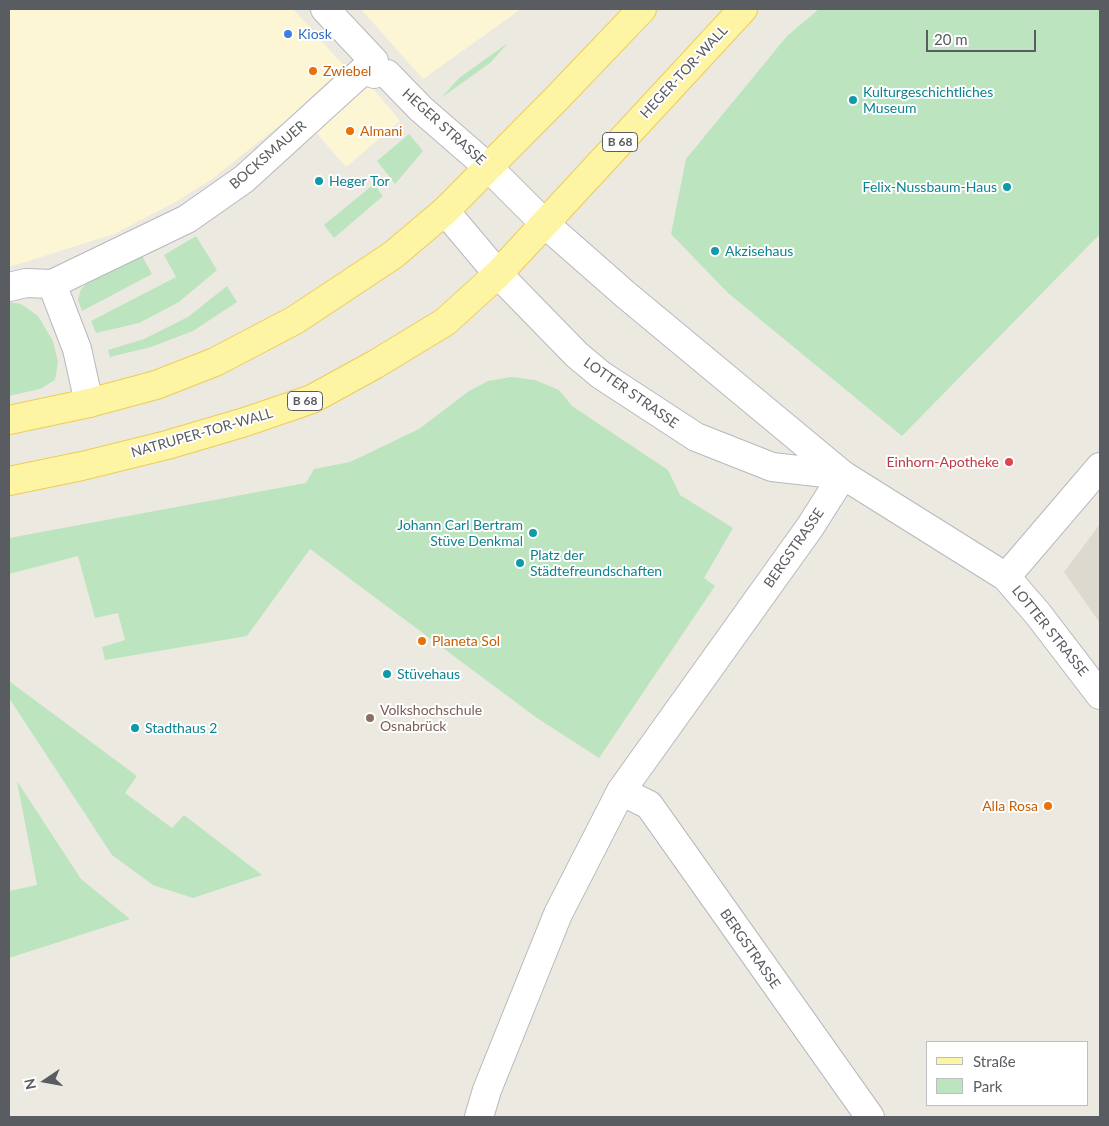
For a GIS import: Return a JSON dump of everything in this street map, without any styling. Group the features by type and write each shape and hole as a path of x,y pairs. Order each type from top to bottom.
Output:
{"main road":[{"path":"9,420 89,403 156,385 215,362 295,320 393,255 445,211 642,9"},
{"name":"HEGER-TOR-WALL","path":"544,222 743,9"},
{"name":"NATRUPER-TOR-WALL","path":"9,481 82,466 167,445 245,422 312,398 374,365 445,322 498,274 544,222"}],"street":[{"path":"326,9 374,60 384,76"},
{"name":"HEGER STRASSE","path":"384,76 489,168"},
{"name":"BOCKSMAUER","path":"9,287 26,283 52,284 195,213 384,76"},
{"name":"LOTTER STRASSE","path":"489,168 544,222 626,295 843,475 1006,577 1038,614 1100,695"},
{"name":"LOTTER STRASSE","path":"445,211 498,274 589,365 696,437 772,468 843,475"},
{"path":"52,284 77,349 89,403"},
{"path":"1006,577 1100,467"},
{"name":"BERGSTRASSE","path":"479,1117 486,1090 558,914 622,792 810,527 843,475"},
{"name":"BERGSTRASSE","path":"622,792 649,805 870,1117"}],"shaded area":[{"path":"9,9 293,9 344,66 290,117 212,179 177,201 114,234 9,267"},
{"path":"361,9 521,9 423,79"},
{"path":"370,85 400,121 346,167 315,131"},
{"path":"1100,524 1100,623 1064,572"}],"green space":[{"path":"819,9 1100,9 1100,234 902,436 728,293 671,234 686,159 787,36"},
{"path":"508,43 490,63 441,98 459,78"},
{"path":"409,134 423,151 395,184 377,161"},
{"path":"374,184 383,196 334,238 324,225"},
{"path":"196,236 217,270 179,302 139,323 96,333 91,321 176,277 164,255"},
{"path":"140,252 152,274 82,311 78,300 81,289 94,277"},
{"path":"227,286 237,302 193,331 151,347 110,357 108,350 144,339 188,317"},
{"path":"9,302 21,304 38,316 53,341 58,362 55,380 40,389 9,396"},
{"name":"Platz der Städtefreundschaften","path":"511,377 535,380 559,390 572,406 668,470 680,495 733,528 704,578 715,586 599,758 537,718 310,549 247,636 105,660 102,647 125,640 118,613 95,618 78,556 9,574 9,538 306,483 314,469 350,462 419,429 469,391 488,381"},
{"path":"9,681 137,776 125,793 172,828 184,815 262,875 193,898 153,885 112,855 9,698"},
{"path":"17,781 81,879 130,919 9,958 9,891 37,885"}],"place":[{"name":"Kiosk","path":"288,34"},
{"name":"Zwiebel","path":"313,71"},
{"name":"Kulturgeschichtliches Museum","path":"853,100"},
{"name":"Almani","path":"350,131"},
{"name":"Heger Tor","path":"319,181"},
{"name":"Felix-Nussbaum-Haus","path":"1007,187"},
{"name":"Akzisehaus","path":"715,251"},
{"name":"Einhorn-Apotheke","path":"1009,462"},
{"name":"Johann Carl Bertram Stüve Denkmal","path":"533,533"},
{"name":"Platz der Städtefreundschaften","path":"520,563"},
{"name":"Planeta Sol","path":"422,641"},
{"name":"Stüvehaus","path":"387,674"},
{"name":"Volkshochschule Osnabrück","path":"370,718"},
{"name":"Stadthaus 2","path":"135,728"},
{"name":"Alla Rosa","path":"1048,806"}]}
